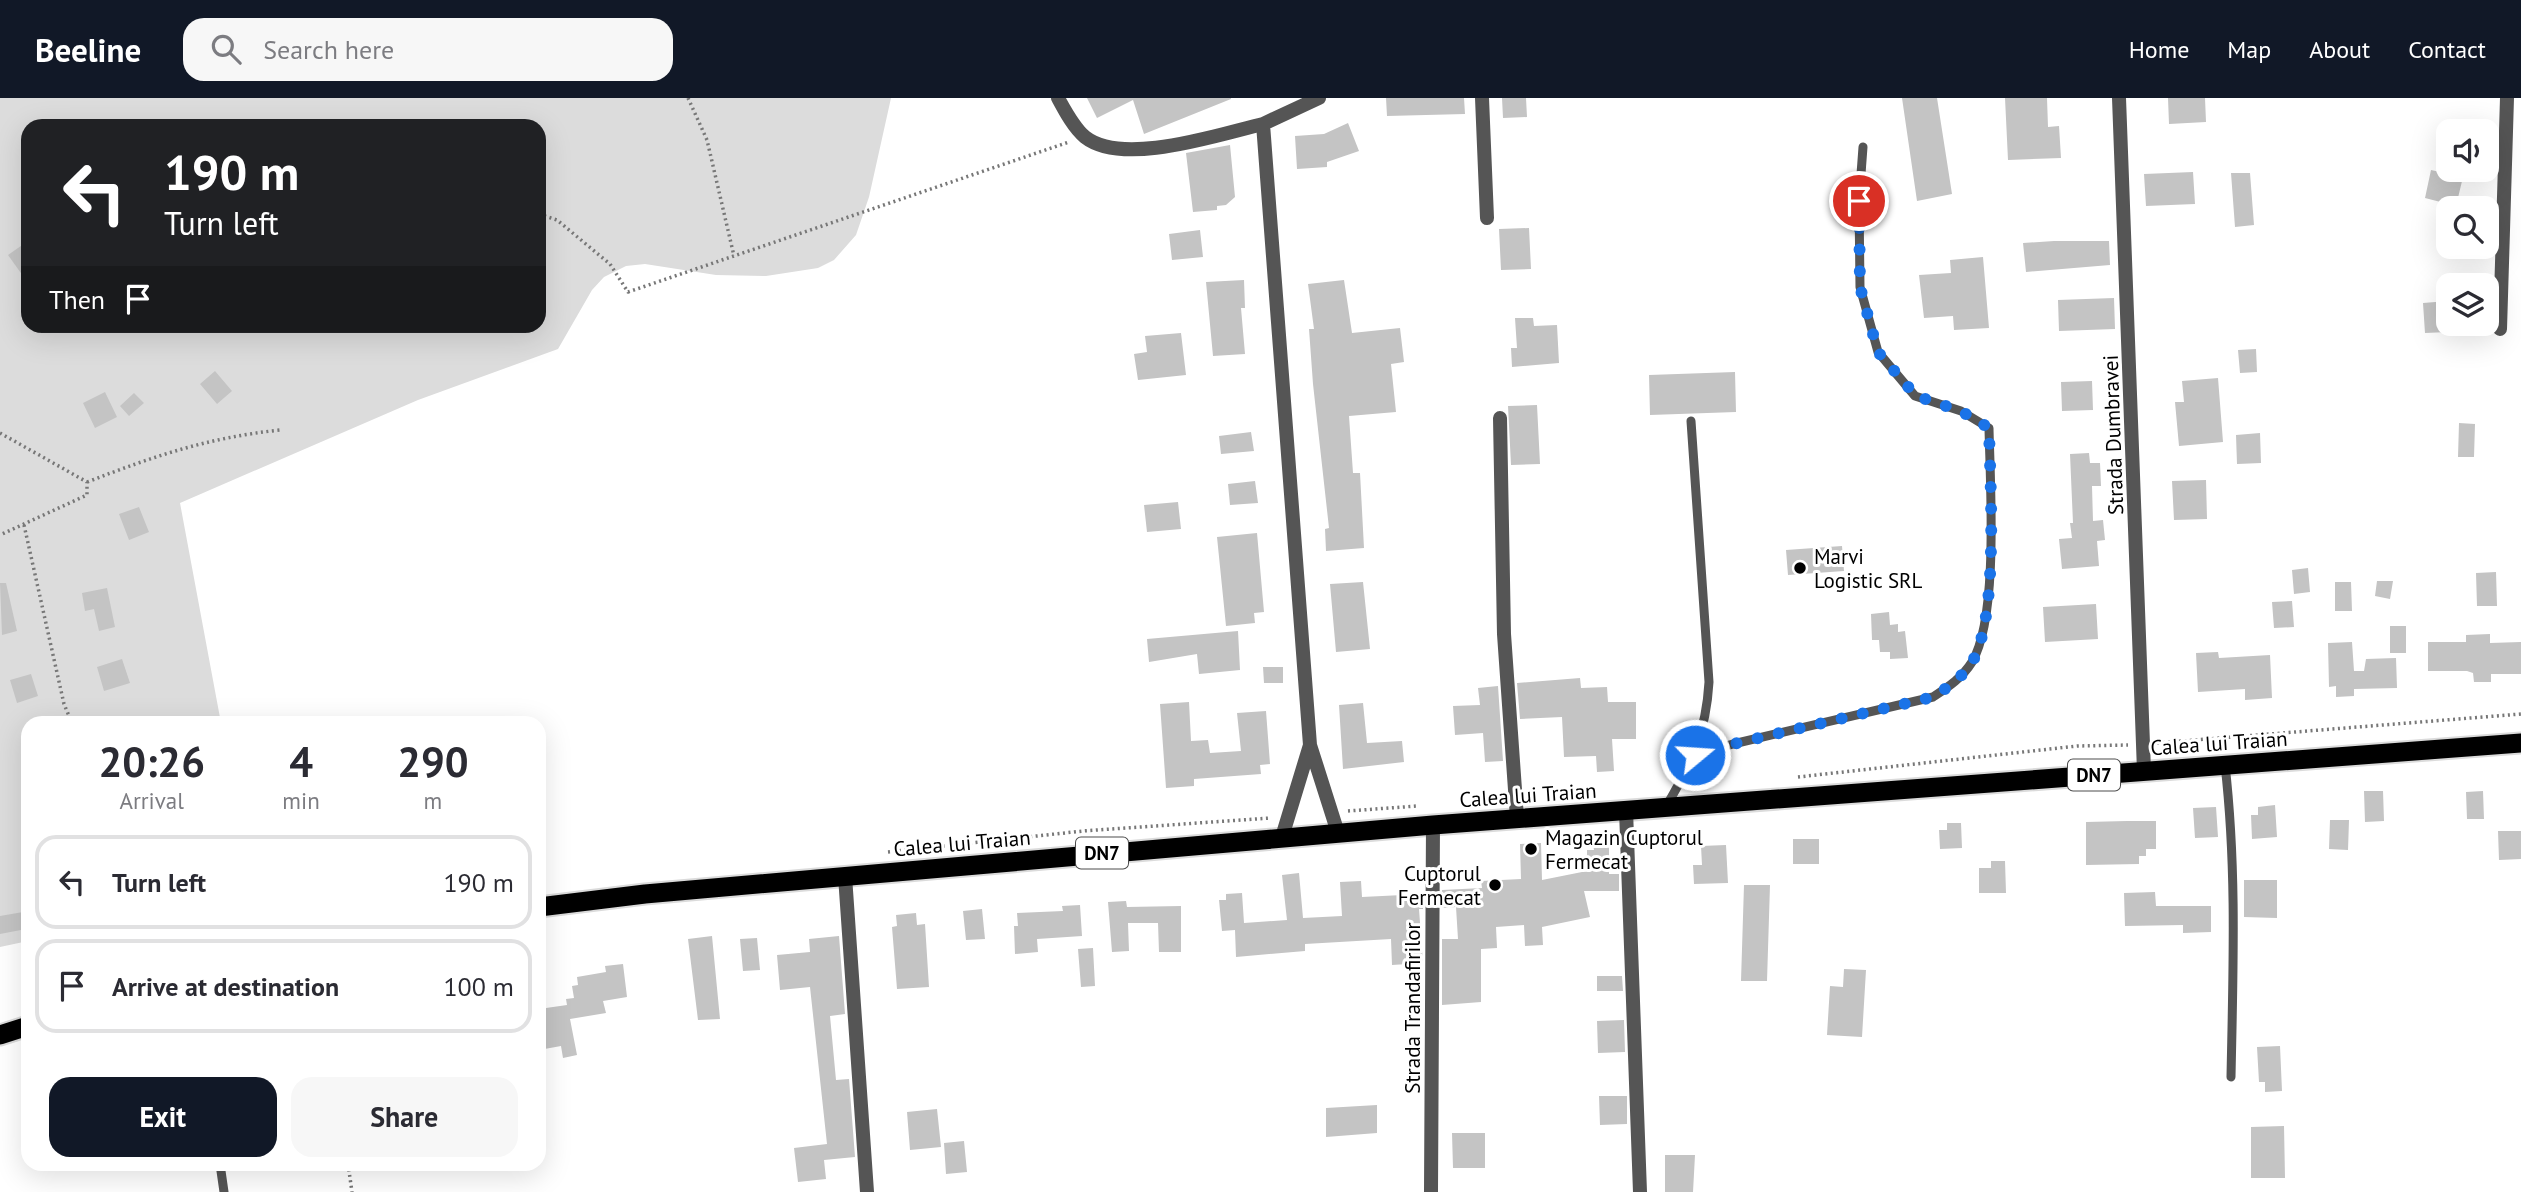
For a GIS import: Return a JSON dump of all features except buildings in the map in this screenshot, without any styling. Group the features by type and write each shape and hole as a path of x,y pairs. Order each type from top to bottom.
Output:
{"highway":[{"name":"Calea lui Traian","path":"546,906 845,876 1282,837 2521,743"},
{"path":"0,1035 21,1028"}],"street":[{"path":"1058,98 1084,137 1106,147 1136,149 1171,146 1263,124 1319,98"},
{"path":"1482,98 1487,218"},
{"name":"Strada Dumbravei","path":"2119,98 2144,771"},
{"path":"2500,329 2507,98"},
{"path":"1263,124 1310,745 1338,833"},
{"path":"1500,418 1504,634 1517,818"},
{"path":"1282,837 1310,745"},
{"path":"1626,810 1640,1192"},
{"name":"Strada Trandafirilor","path":"1430,1192 1434,1031 1433,825"},
{"path":"845,876 867,1192"}],"lane":[{"path":"1695,755 1933,697 1957,681 1973,660 1984,620 1991,543 1989,428 1961,411 1916,396 1878,352 1860,287 1859,201 1863,147"},
{"path":"1666,807 1695,755 1706,717 1709,682 1692,421"},
{"path":"2225,765 2231,819 2234,960 2231,1077"},
{"path":"221,1171 224,1192"}],"path":[{"path":"688,98 707,140 734,256"},
{"path":"546,216 557,220 610,264 628,292 1084,137"},
{"path":"87,482 169,450 224,436 280,430"},
{"path":"0,433 87,482"},
{"path":"0,535 87,495 87,482"},
{"path":"24,524 64,704 69,716"},
{"path":"2093,746 2521,714"},
{"path":"878,853 1083,831 1264,819"},
{"path":"349,1171 352,1192"}],"shaded area":[{"path":"0,98 891,98 869,197 856,235 834,260 818,268 766,276 716,275 645,264 626,266 604,277 592,290 558,349 418,400 180,503 220,716 21,716 21,942 0,947"}],"place":[{"name":"Marvi Logistic SRL","path":"1800,568"},
{"name":"Magazin Cuptorul Fermecat","path":"1531,849"},
{"name":"Cuptorul Fermecat","path":"1495,885"}],"route":[{"path":"1695,755 1933,697 1957,681 1973,660 1984,620 1991,543 1989,428 1961,411 1916,396 1878,352 1860,287 1859,201"}]}
